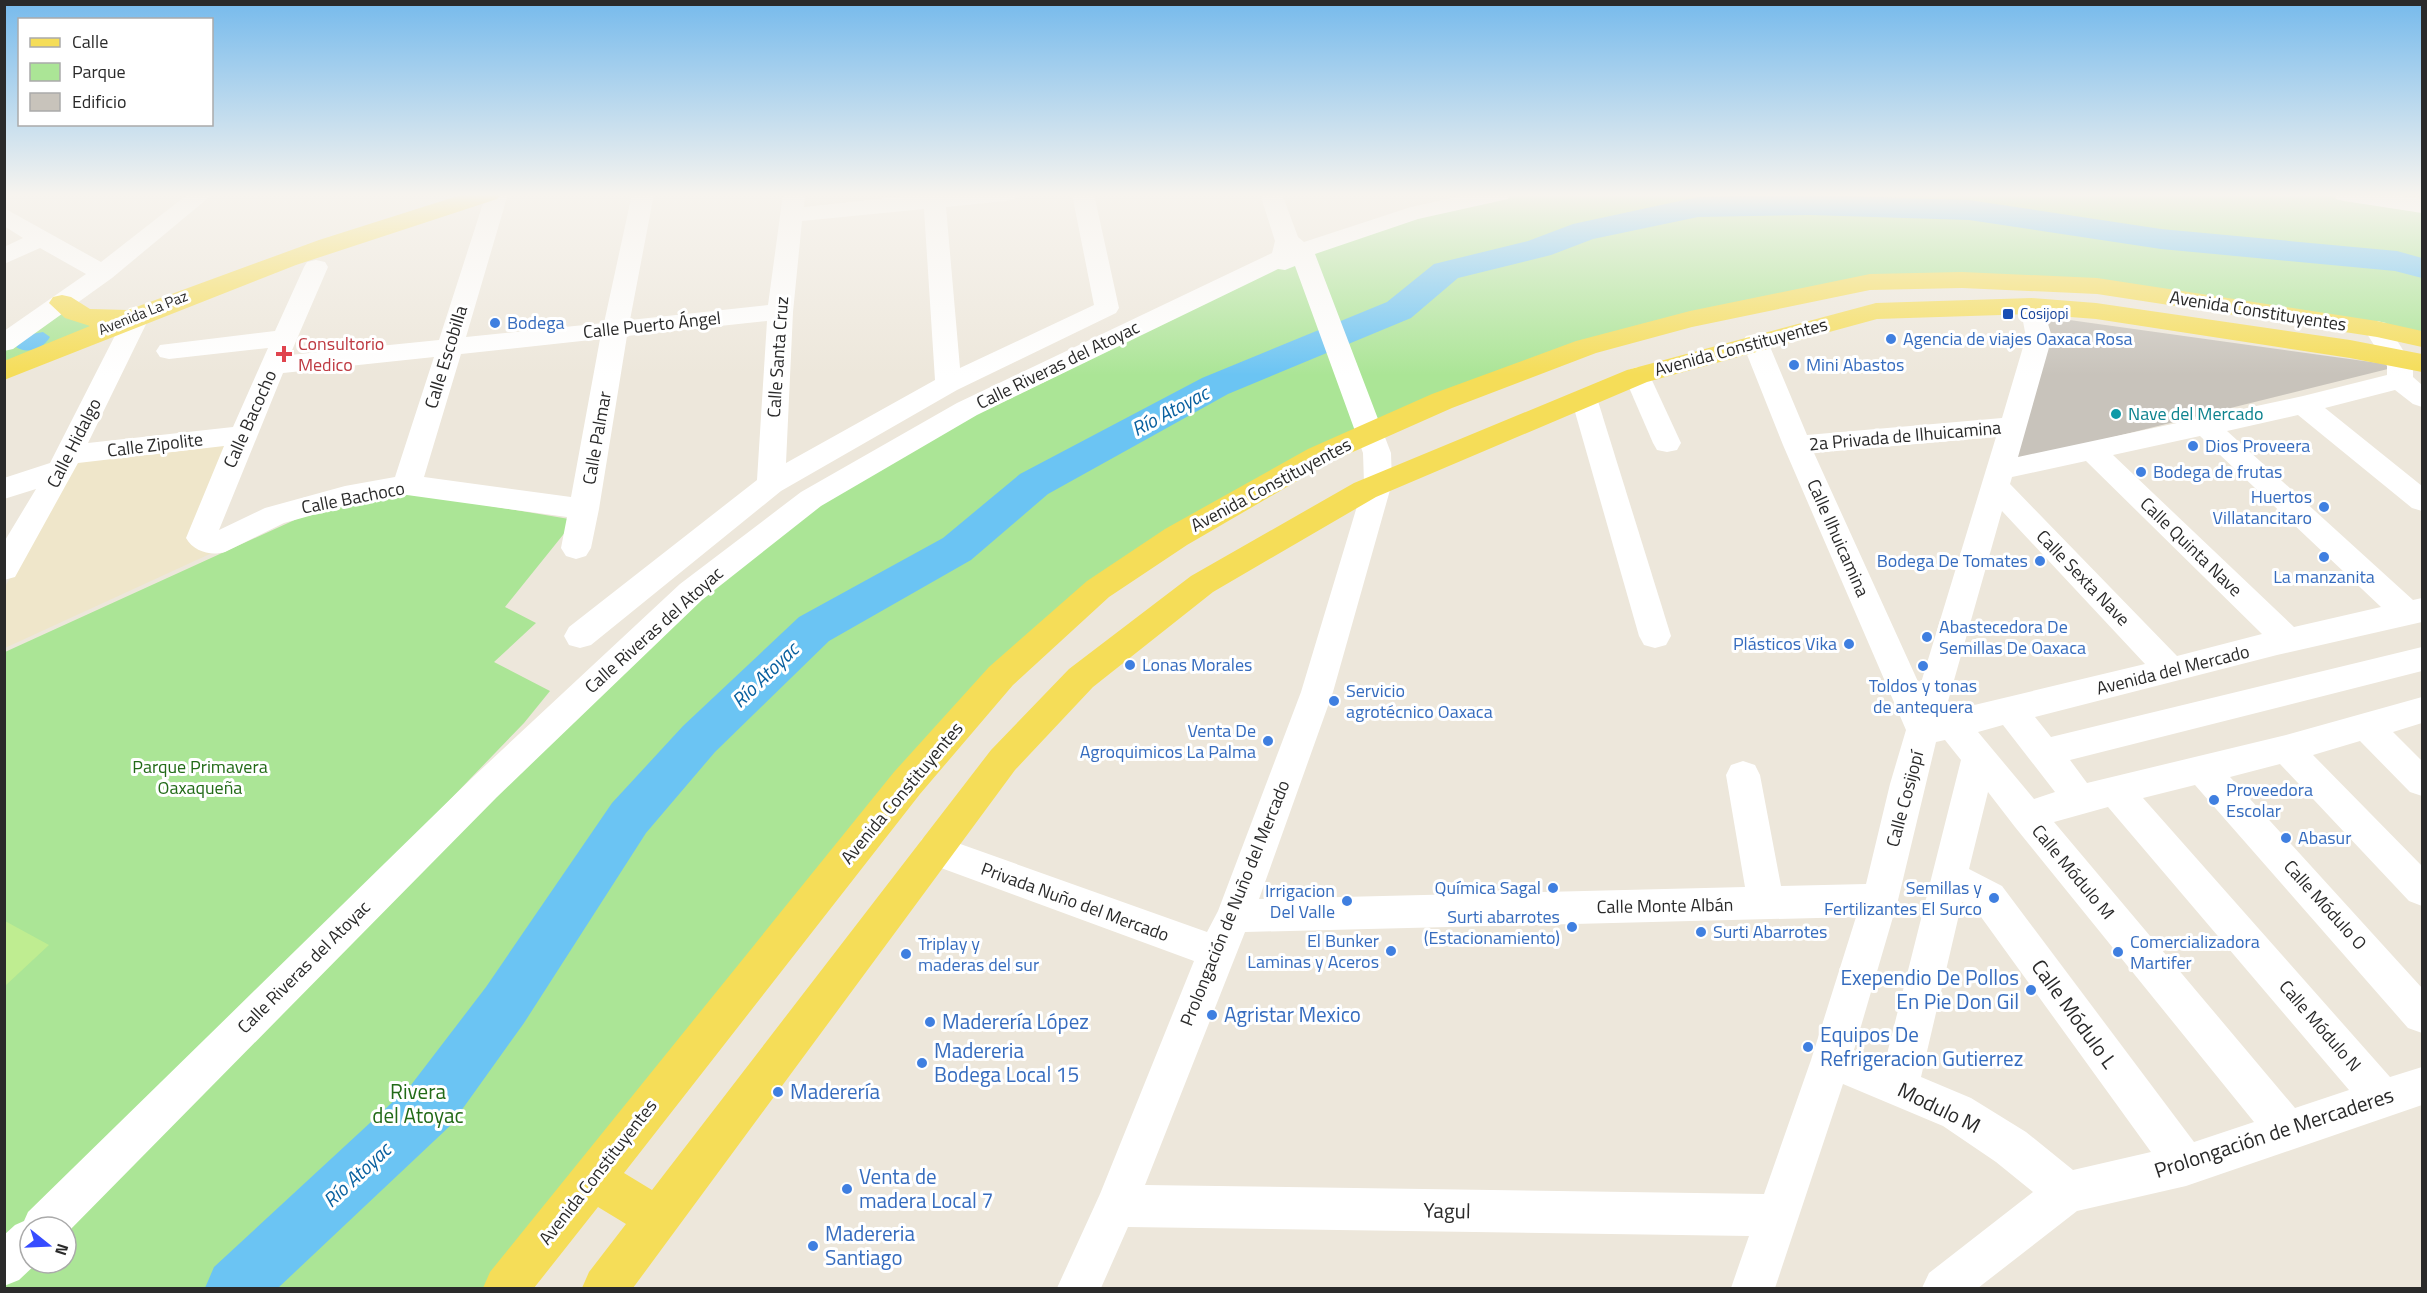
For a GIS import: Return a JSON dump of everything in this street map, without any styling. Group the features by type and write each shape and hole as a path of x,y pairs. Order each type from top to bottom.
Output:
{"main road":[{"name":"Avenida La Paz","path":"4,371 138,314 302,254"},
{"name":"Avenida Constituyentes","path":"506,1288 907,783 1001,676 1098,589 1176,537 1318,456 1442,401 1586,347 1690,319 1870,282 1962,280 2097,286 2377,329 2422,339"},
{"path":"62,303 70,313 87,318 117,318 138,314"},
{"name":"Avenida Constituyentes","path":"605,1288 1003,760 1081,678 1202,584 1369,479 1637,376 1755,342 1876,311 2032,306 2096,311 2398,369 2422,363"},
{"path":"592,1179 658,1218"}],"street":[{"path":"68,254 103,273"},
{"path":"4,343 126,254"},
{"name":"Calle Escobilla","path":"407,485 478,254"},
{"name":"Calle Palmar","path":"576,548 630,254"},
{"name":"Calle Santa Cruz","path":"771,484 780,312 788,254"},
{"path":"938,254 948,384"},
{"path":"580,636 771,484 948,384 1107,308 1096,254"},
{"path":"1292,254 1369,479"},
{"name":"Calle Riveras del Atoyac","path":"55,1215 485,787 691,592 811,499 967,409 1305,254"},
{"name":"Calle Bacocho","path":"201,538 241,435 275,365 316,267"},
{"name":"Calle Cosijopí","path":"1753,1288 1831,1060 1880,900 1907,784 1938,728 1998,478 2039,336 2032,306"},
{"name":"Calle Puerto Ángel","path":"275,365 780,312"},
{"name":"Calle Hidalgo","path":"4,570 15,534 65,463 138,314"},
{"path":"2377,329 2398,369 2422,398"},
{"path":"169,351 285,338"},
{"name":"Calle Ilhuicamina","path":"1755,342 1797,445 1938,728"},
{"path":"1998,478 2092,451 2303,405 2398,369"},
{"path":"1637,376 1667,443"},
{"path":"1584,398 1655,636"},
{"path":"2303,405 2422,501"},
{"path":"2204,425 2415,612"},
{"name":"2a Privada de Ilhuicamina","path":"1797,445 2013,426"},
{"name":"Calle Zipolite","path":"4,489 65,463 241,435"},
{"name":"Calle Quinta Nave","path":"2092,451 2290,642"},
{"name":"Calle Sexta Nave","path":"1998,478 2171,670"},
{"name":"Prolongación de Nuño del Mercado","path":"1079,1288 1116,1206 1215,952 1234,916 1317,692 1369,479"},
{"name":"Calle Bachoco","path":"201,538 215,544 275,515 345,496 407,485 585,509"},
{"name":"Avenida del Mercado","path":"1938,728 2415,612"},
{"path":"2044,753 2422,659"},
{"path":"2027,816 2115,790 2286,749 2422,710"},
{"path":"2011,711 2080,800"},
{"path":"2365,725 2422,782"},
{"name":"Calle Módulo M","path":"1938,728 1979,757 2288,1131"},
{"path":"2286,749 2422,890"},
{"path":"1898,1088 1979,757"},
{"name":"Calle Módulo O","path":"2202,769 2422,1015"},
{"path":"1743,775 1767,904"},
{"name":"Calle Módulo N","path":"2115,790 2383,1099"},
{"name":"Privada Nuño del Mercado","path":"935,850 1215,952"},
{"name":"Calle Módulo L","path":"1950,877 1989,898 2186,1166"},
{"name":"Calle Monte Albán","path":"1234,916 1880,900"},
{"name":"Modulo M","path":"1831,1060 1957,1112 2011,1147 2067,1192"},
{"name":"Prolongación de Mercaderes","path":"1944,1288 2067,1192 2186,1166 2422,1086"},
{"name":"Yagul","path":"1116,1206 1779,1215"},
{"path":"4,1265 18,1251"}],"shaded area":[{"path":"232,442 212,553 5,648 5,587 76,460"}],"green space":[{"name":"Rivera del Atoyac","path":"1291,254 2422,254 2422,339 2377,329 2097,286 1870,282 1586,347 1318,456 1098,589 907,783 506,1288 5,1288 5,652 299,518 401,491 575,520 505,607 536,623 494,662 550,691 524,723 224,1034 811,499"},
{"path":"57,302 104,326 5,366 5,339"},
{"path":"5,921 49,945 5,986"}],"water":[{"path":"43,332 50,337 40,347 25,350 16,347 32,334"}],"building":[{"name":"Nave del Mercado","path":"2048,317 2400,366 2013,462"}],"waterway":[{"name":"Río Atoyac","path":"235,1288 431,1105 505,1005 629,818 699,739 814,629 957,549 1034,484 1215,386 1399,310 1446,271 1513,254"},
{"name":"Río Atoyac","path":"2326,254 2397,261 2422,268"}],"place":[{"name":"Cosijopi","path":"2008,314"},
{"name":"Bodega","path":"495,323"},
{"name":"Agencia de viajes Oaxaca Rosa","path":"1891,339"},
{"name":"Consultorio Medico","path":"284,354"},
{"name":"Mini Abastos","path":"1794,365"},
{"name":"Nave del Mercado","path":"2116,414"},
{"name":"Dios Proveera","path":"2193,446"},
{"name":"Bodega de frutas","path":"2141,472"},
{"name":"Huertos Villatancitaro","path":"2324,507"},
{"name":"La manzanita","path":"2324,557"},
{"name":"Bodega De Tomates","path":"2040,561"},
{"name":"Abastecedora De Semillas De Oaxaca","path":"1927,637"},
{"name":"Plásticos Vika","path":"1849,644"},
{"name":"Lonas Morales","path":"1130,665"},
{"name":"Toldos y tonas de antequera","path":"1923,666"},
{"name":"Servicio agrotécnico Oaxaca","path":"1334,701"},
{"name":"Venta De Agroquimicos La Palma","path":"1268,741"},
{"name":"Proveedora Escolar","path":"2214,800"},
{"name":"Abasur","path":"2286,838"},
{"name":"Química Sagal","path":"1553,888"},
{"name":"Semillas y Fertilizantes El Surco","path":"1994,898"},
{"name":"Irrigacion Del Valle","path":"1347,901"},
{"name":"Surti abarrotes (Estacionamiento)","path":"1572,927"},
{"name":"Surti Abarrotes","path":"1701,932"},
{"name":"El Bunker Laminas y Aceros","path":"1391,951"},
{"name":"Comercializadora Martifer","path":"2118,952"},
{"name":"Triplay y maderas del sur","path":"906,954"},
{"name":"Exependio De Pollos En Pie Don Gil","path":"2031,990"},
{"name":"Agristar Mexico","path":"1212,1015"},
{"name":"Maderería López","path":"930,1022"},
{"name":"Equipos De Refrigeracion Gutierrez","path":"1808,1047"},
{"name":"Madereria Bodega Local 15","path":"922,1063"},
{"name":"Maderería","path":"778,1092"},
{"name":"Venta de madera Local 7","path":"847,1189"},
{"name":"Madereria Santiago","path":"813,1246"}],"park label":[{"name":"Parque Primavera Oaxaqueña","path":"200,777"}]}
